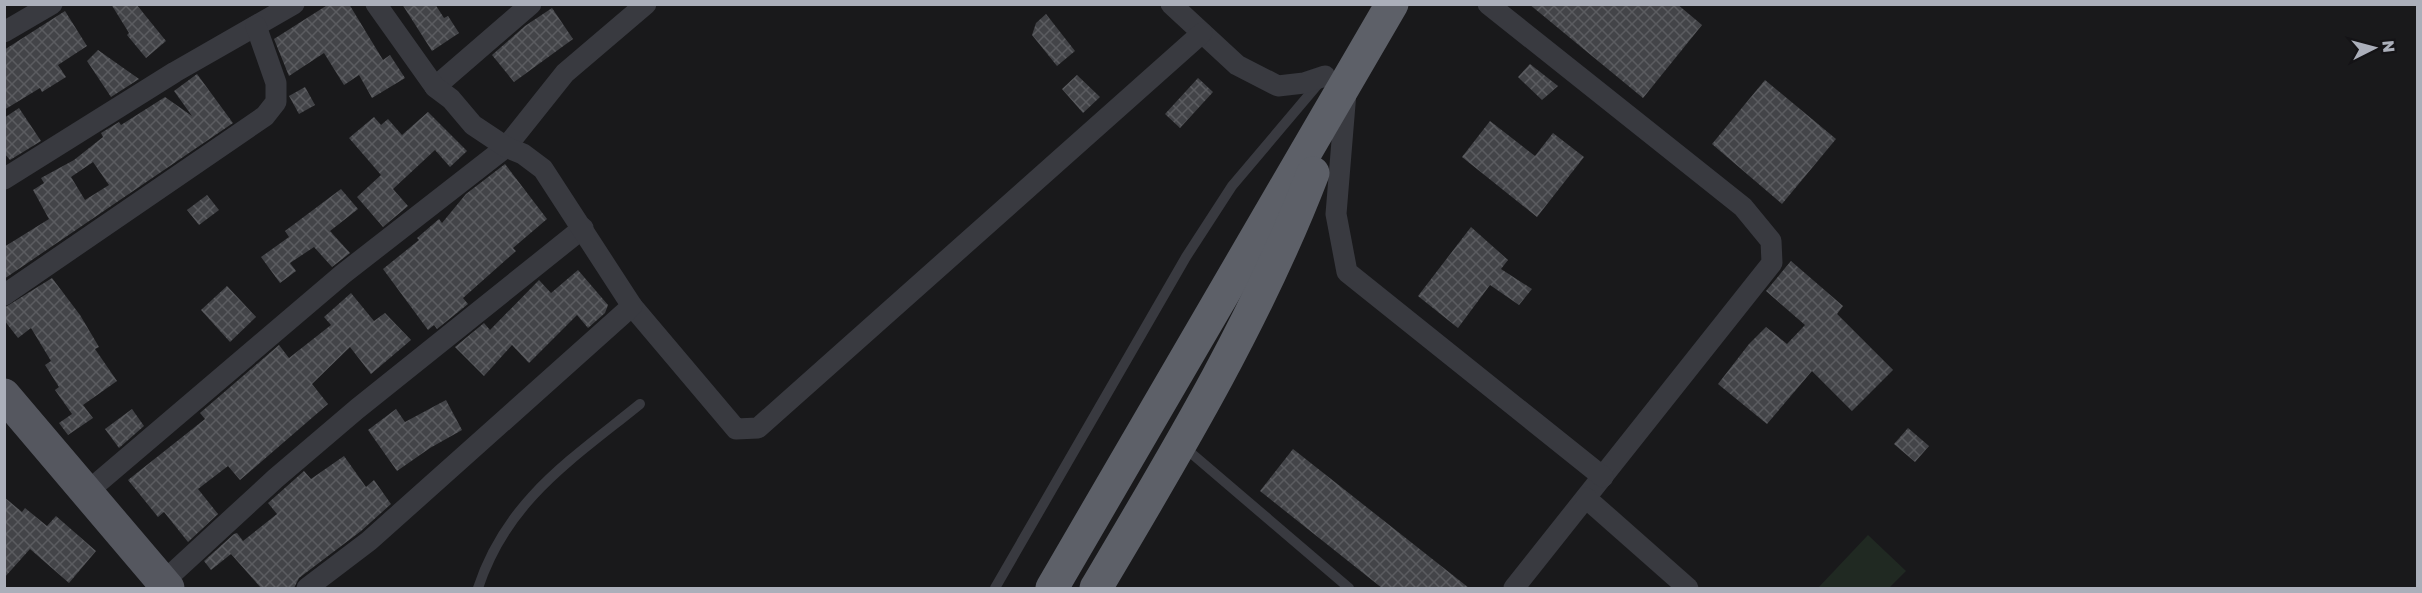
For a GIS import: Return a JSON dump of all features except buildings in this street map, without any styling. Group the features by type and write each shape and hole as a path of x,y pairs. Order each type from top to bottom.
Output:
{"highway":[{"path":"1096,588 1181,445 1290,233 1336,79 1365,4"},
{"path":"1029,588 1156,389 1336,79 1392,4"},
{"path":"1052,588 1156,389"}],"main road":[{"path":"4,395 165,585"}],"street":[{"path":"4,179 98,118 294,4"},
{"path":"376,4 435,87 451,99 473,125 506,147 523,154 543,169 632,306 736,429 758,428 1202,33"},
{"path":"435,87 531,4"},
{"path":"87,492 343,274 506,147 565,73 646,4"},
{"path":"1171,4 1237,65 1278,86 1336,79 1336,214 1347,272 1603,477"},
{"path":"1488,4 1743,207 1771,241 1772,263 1514,588"},
{"path":"4,32 48,6"},
{"path":"4,295 265,116 276,102 276,83 256,26"},
{"path":"165,585 276,478 339,424 583,228"},
{"path":"307,588 369,541 632,306"},
{"path":"1586,498 1688,588"}],"lane":[{"path":"995,588 1186,257 1232,186 1336,79"},
{"path":"478,588 488,558 524,502 640,404"},
{"path":"1181,445 1349,588"}],"shaded area":[{"path":"1868,535 1906,571 1889,588 1818,588"}]}
